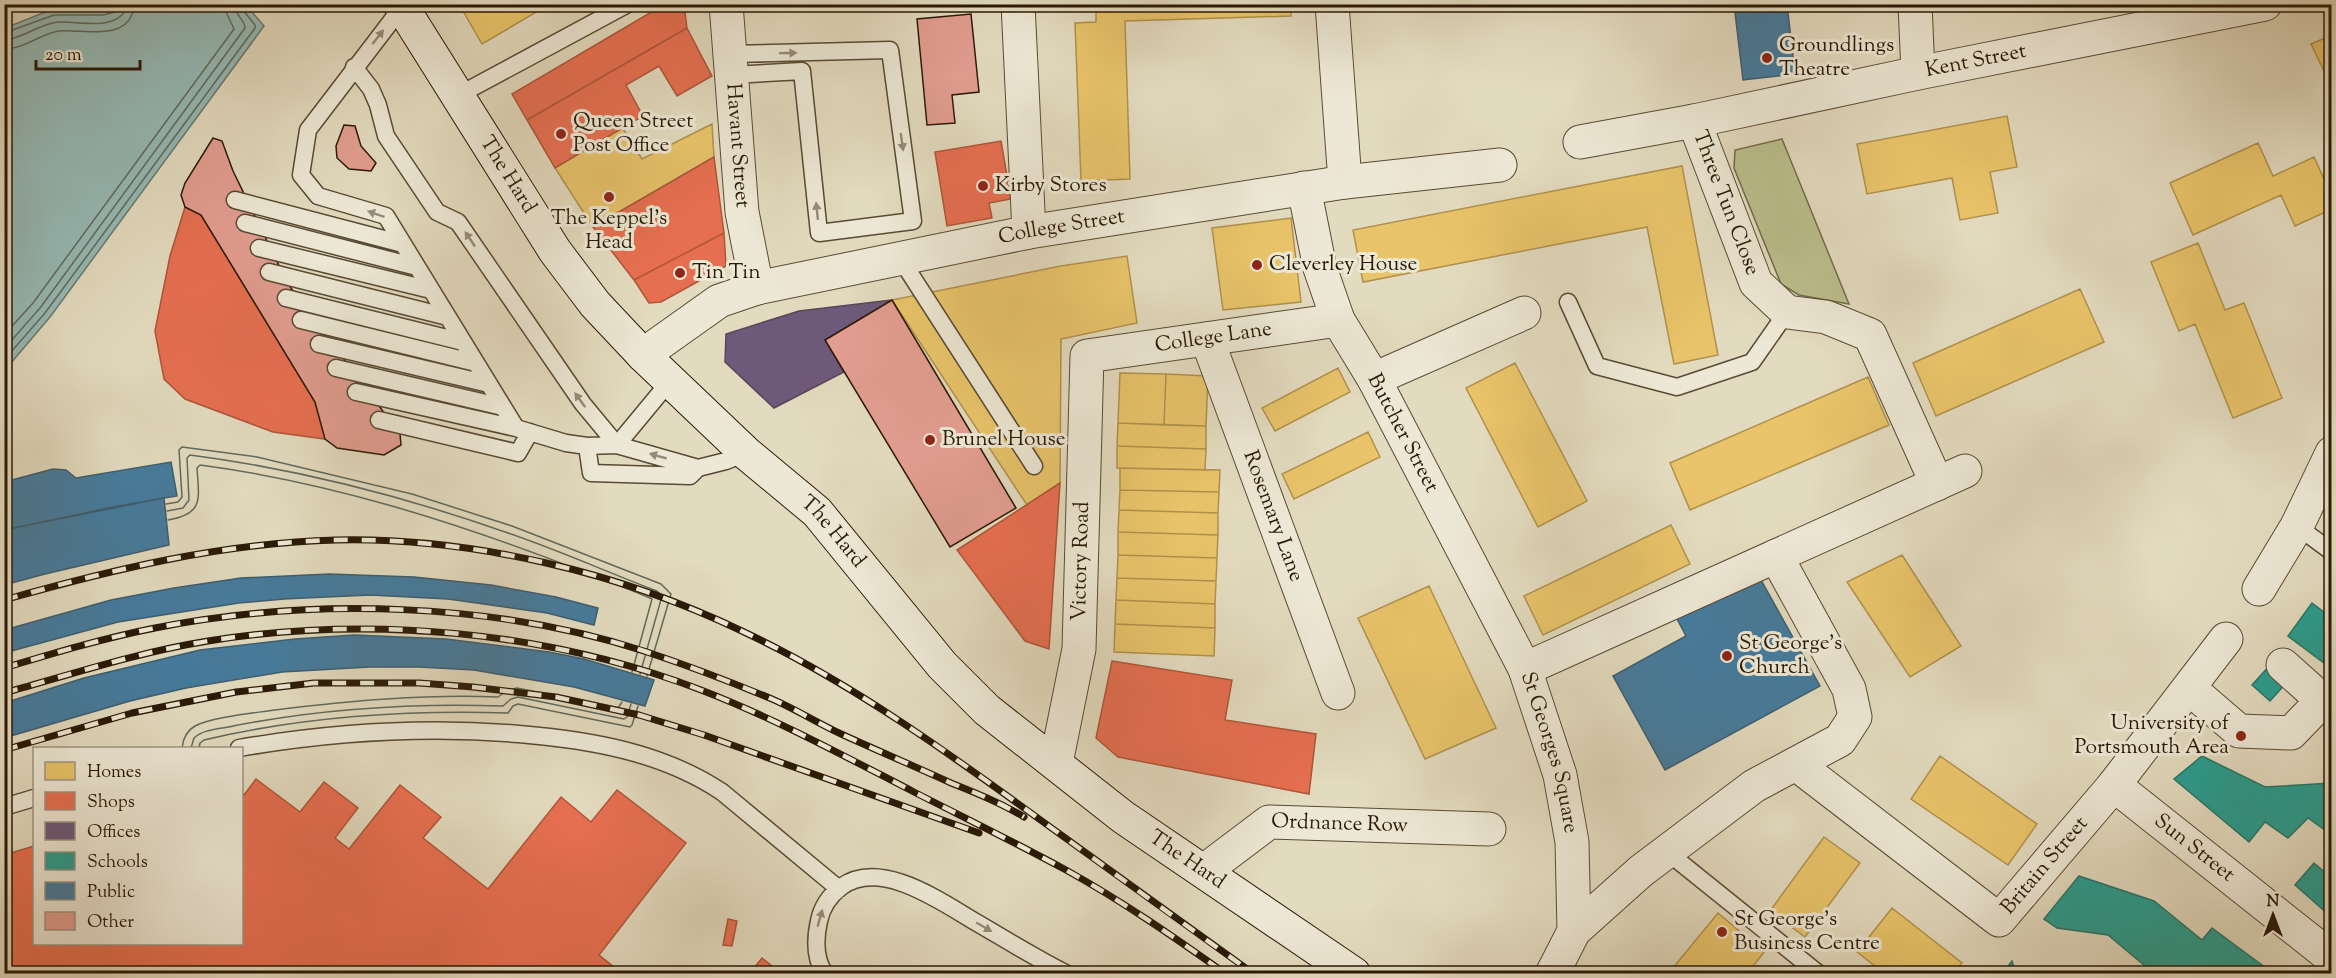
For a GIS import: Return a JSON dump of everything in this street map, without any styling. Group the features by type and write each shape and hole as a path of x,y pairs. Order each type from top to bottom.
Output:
{"street":[{"name":"Havant Street","path":"726,4 742,212 757,288"},
{"path":"1018,4 1029,232"},
{"path":"1332,4 1345,182"},
{"path":"1915,4 1918,73"},
{"name":"The Hard","path":"401,6 555,251 596,304 643,355 746,453 817,512 942,665 980,703 1123,817 1354,974"},
{"name":"Kent Street","path":"1580,142 1694,121 1918,73 2254,6"},
{"name":"Three Tun Close","path":"1694,121 1756,283 1787,312"},
{"name":"College Street","path":"643,355 719,301 757,288 1029,232 1345,182 1500,165"},
{"name":"Butcher Street","path":"1304,188 1320,268 1338,320 1374,379 1525,669"},
{"name":"St Georges Square","path":"1574,931 1572,842 1560,775 1525,669 1951,477 1870,335 1827,317 1787,312"},
{"path":"1374,379 1524,313"},
{"name":"College Lane","path":"1087,356 1338,320"},
{"name":"Rosemary Lane","path":"1207,339 1338,693"},
{"name":"Victory Road","path":"1056,763 1079,649 1087,356"},
{"path":"2259,589 2297,526 2331,453"},
{"name":"St Georges Square","path":"1552,974 1574,931 1641,870 1754,786 1840,740 1855,717 1849,689 1776,556"},
{"name":"Britain Street","path":"1796,764 1999,920 2114,785 2226,639"},
{"path":"2189,688 2239,731 2291,732 2327,705 2283,665"},
{"name":"Sun Street","path":"2114,785 2331,957"},
{"name":"Ordnance Row","path":"1204,870 1269,822 1489,829"}],"lane":[{"path":"457,96 628,4"},
{"path":"401,6 308,130 301,175 318,196 386,216 503,407 523,430"},
{"path":"890,50 913,220 819,233 802,72 730,65 890,50"},
{"path":"354,68 370,89 378,105 386,136 437,212 458,222 583,404 618,445"},
{"path":"235,200 403,244"},
{"path":"245,223 417,267"},
{"path":"259,248 431,290"},
{"path":"900,258 925,293 1034,466"},
{"path":"269,272 448,317"},
{"path":"286,298 463,342"},
{"path":"1568,302 1597,366 1677,387 1752,362 1787,312"},
{"path":"301,320 476,363"},
{"path":"319,344 489,384"},
{"path":"336,368 503,407"},
{"path":"618,445 670,381"},
{"path":"356,392 523,430 566,443 587,446 618,445 698,468 746,453"},
{"path":"379,420 518,453 523,430"},
{"path":"587,446 591,473 690,476 698,468"},
{"path":"2297,526 2331,552"},
{"path":"243,747 338,734 451,730 552,736 625,750 681,768 713,786 793,849 839,889"},
{"path":"4,807 33,798"},
{"path":"1666,851 1808,970"},
{"path":"825,974 817,955 817,933 822,909 839,889 854,880 864,878 882,878 922,891 1067,974"}],"green space":[{"path":"1782,139 1849,304 1799,295 1781,284 1734,168 1735,150"}],"water":[{"path":"121,5 246,5 264,26 50,317 5,370 5,28 53,9 103,9"}],"pier":[{"path":"173,448 227,455 308,472 463,512 679,593 636,735 500,707 416,702 332,707 331,702 264,712 264,719 126,747 33,747 33,773 5,782 5,530 177,496"}],"building: Homes":[{"path":"459,4 550,4 482,44"},
{"path":"1096,4 1291,4 1291,16 1125,21 1130,179 1081,181 1075,23 1096,22"},
{"path":"2128,4 2157,4 2129,8"},
{"path":"2332,35 2332,88 2311,44"},
{"path":"2007,116 2017,167 1990,172 1998,213 1960,220 1952,178 1867,194 1857,144"},
{"name":"The Keppel's Head","path":"712,124 714,157 593,227 555,168 622,127 642,159"},
{"path":"2258,143 2273,176 2314,157 2330,192 2332,191 2332,209 2295,226 2281,195 2193,235 2170,183"},
{"path":"1682,166 1718,355 1674,364 1647,227 1363,282 1353,230"},
{"name":"Cleverley House","path":"1291,218 1301,302 1223,310 1212,228"},
{"path":"2198,243 2225,310 2244,303 2282,398 2233,418 2195,324 2179,331 2151,262"},
{"path":"1127,256 1137,323 1061,339 1060,483 1027,505 892,300 1061,266"},
{"path":"2080,289 2104,342 1936,416 1913,363"},
{"path":"1515,363 1587,501 1538,527 1466,388"},
{"path":"1338,368 1350,392 1275,431 1262,408"},
{"path":"1120,373 1166,374 1164,425 1118,423"},
{"path":"1166,374 1208,376 1206,426 1164,425"},
{"path":"1868,377 1889,425 1690,510 1670,463"},
{"path":"1118,423 1206,426 1206,449 1117,446"},
{"path":"1368,432 1380,457 1294,499 1282,474"},
{"path":"1117,446 1206,449 1205,470 1117,468"},
{"path":"1120,468 1220,470 1219,492 1120,490"},
{"path":"1120,490 1219,492 1218,513 1119,510"},
{"path":"1119,510 1218,513 1218,535 1118,532"},
{"path":"1671,525 1690,564 1543,635 1524,596"},
{"path":"1118,532 1218,535 1217,558 1118,555"},
{"path":"1118,555 1217,558 1216,581 1117,578"},
{"path":"1902,555 1961,646 1910,677 1847,582"},
{"path":"1117,578 1216,581 1215,604 1116,600"},
{"path":"1429,586 1496,728 1425,759 1358,618"},
{"path":"1116,600 1215,604 1215,628 1115,624"},
{"path":"1115,624 1215,628 1214,656 1114,652"},
{"path":"1940,756 2037,824 2008,865 1911,799"},
{"path":"1824,837 1860,863 1805,937 1770,911"},
{"path":"1892,908 1962,963 1954,974 1885,974 1857,952"},
{"name":"St George's Business Centre","path":"1718,913 1764,952 1747,974 1668,974"}],"building: Shops":[{"path":"665,4 684,4 687,28 527,120 512,94"},
{"path":"687,28 712,76 677,96 659,66 626,85 643,116 555,168 527,120"},
{"path":"1001,141 1011,199 989,203 992,218 947,226 935,152"},
{"path":"714,157 724,233 634,280 593,227"},
{"path":"185,207 201,215 315,402 325,439 273,432 185,399 164,379 155,331 170,256"},
{"name":"Tin Tin","path":"724,233 726,266 661,302 649,303 634,280"},
{"path":"1060,483 1049,649 1025,641 957,550"},
{"path":"1112,661 1232,680 1225,720 1316,734 1309,794 1118,757 1096,738"},
{"path":"256,779 300,812 324,782 358,808 335,838 349,849 400,785 441,817 423,838 488,889 561,797 591,822 617,790 686,843 599,955 623,974 4,974 4,855 33,846 33,945 243,945 244,795"},
{"path":"728,919 737,921 732,946 723,945"},
{"path":"762,958 782,974 749,974"}],"building: Offices":[{"path":"892,300 825,340 844,372 774,408 725,362 726,334 799,311"}],"building: Schools":[{"path":"2312,603 2332,618 2332,669 2288,636"},
{"path":"2271,664 2289,680 2270,701 2252,685"},
{"path":"2202,756 2265,787 2332,783 2332,835 2308,818 2288,838 2265,822 2249,842 2174,779"},
{"path":"2314,863 2332,878 2332,912 2329,915 2295,885"},
{"path":"2079,876 2154,901 2202,940 2212,928 2274,974 2139,974 2145,966 2108,935 2057,928 2044,919"},
{"path":"2012,961 2016,974 2002,974"}],"building: Public":[{"name":"Groundlings Theatre","path":"1734,4 1787,4 1795,74 1743,80"},
{"path":"171,462 177,496 4,530 4,468 8,481 53,469 66,470 76,478"},
{"path":"164,498 169,545 4,585 4,530"},
{"name":"St George's Church","path":"1756,571 1820,686 1665,770 1613,676 1686,636 1675,615"},
{"path":"329,574 414,577 491,585 556,597 598,608 594,625 547,613 448,599 370,595 284,599 239,603 118,622 4,653 4,630 111,600 241,578"},
{"path":"354,635 446,639 549,652 584,659 654,680 645,706 574,687 474,670 370,667 282,672 186,688 130,701 4,738 4,703 84,678 200,650"}],"building: Other":[{"path":"971,14 979,92 952,95 955,123 927,125 917,19"},
{"path":"344,125 355,126 361,146 376,163 371,171 349,169 337,158 336,146"},
{"path":"213,138 222,141 233,171 288,284 400,434 401,445 384,455 337,448 325,439 315,402 201,215 185,207 181,195 185,183"},
{"name":"Brunel House","path":"892,300 1016,508 950,547 825,340"}],"railway":[{"path":"4,600 127,568 210,552 252,546 336,540 388,541 493,552 597,576 648,592 744,632 862,697 974,772 1254,974"},
{"path":"4,668 60,651 155,628 215,618 276,612 339,609 403,610 466,614 528,623 589,635 647,652 726,680 781,703 839,733 988,798 1024,817"},
{"path":"4,693 157,651 208,641 270,633 332,629 458,634 520,642 582,654 642,670 701,690 809,738 1066,870 1107,894 1226,974"},
{"path":"4,750 132,713 236,692 314,683 419,683 473,687 556,697 639,715 704,735 979,833"}],"place":[{"name":"Groundlings Theatre","path":"1767,58"},
{"name":"Queen Street Post Office","path":"561,134"},
{"name":"Kirby Stores","path":"983,186"},
{"name":"The Keppel's Head","path":"609,197"},
{"name":"Cleverley House","path":"1257,265"},
{"name":"Tin Tin","path":"680,273"},
{"name":"Brunel House","path":"930,440"},
{"name":"St George's Church","path":"1727,656"},
{"name":"University of Portsmouth Area","path":"2241,736"},
{"name":"St George's Business Centre","path":"1722,932"}]}
